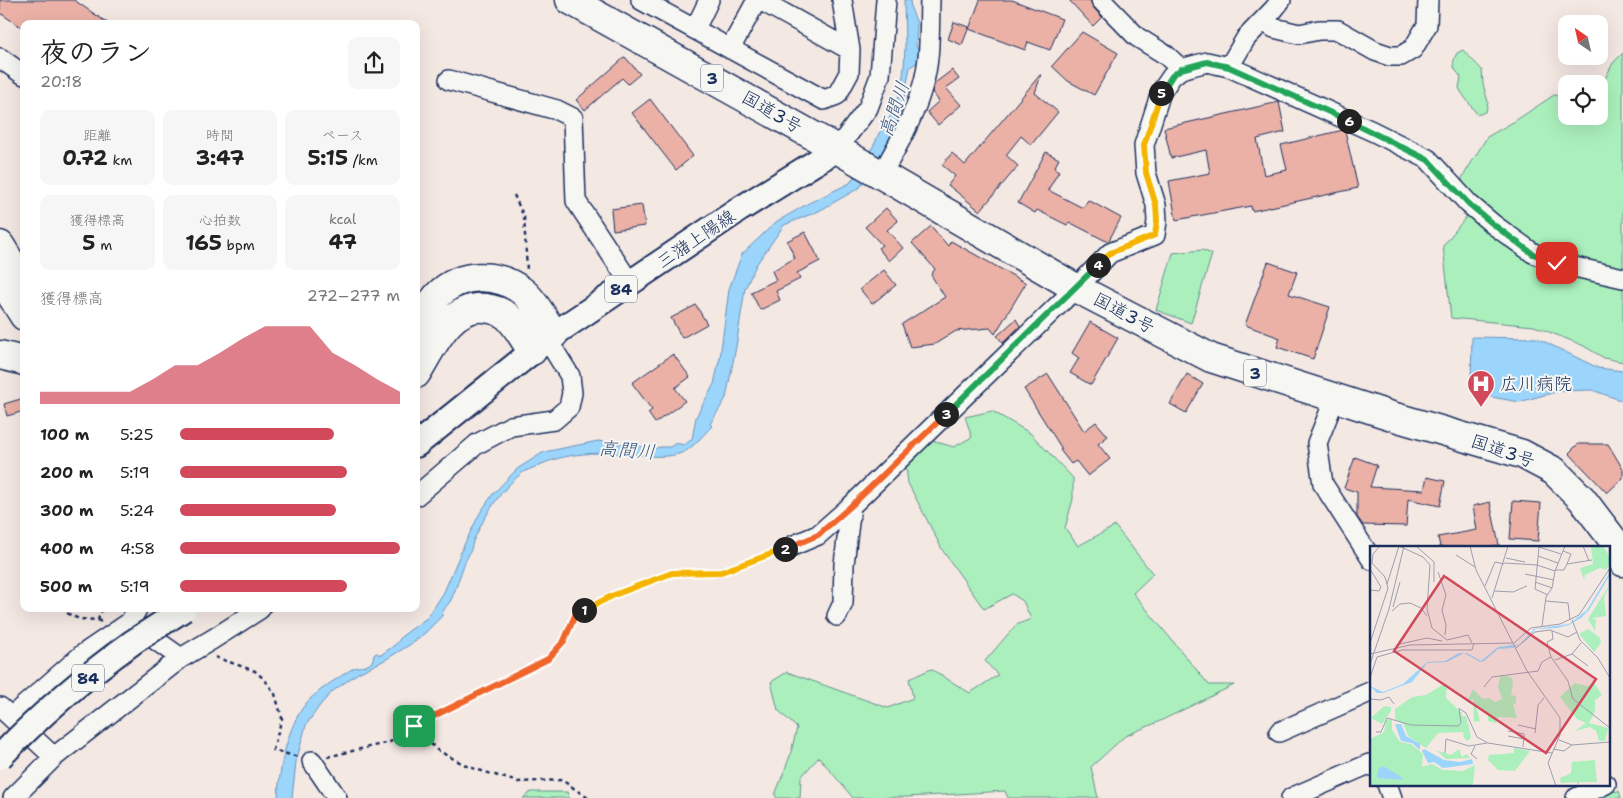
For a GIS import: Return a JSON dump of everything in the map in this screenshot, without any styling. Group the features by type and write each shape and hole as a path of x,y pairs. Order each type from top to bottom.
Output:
{"highway":[{"name":"国道3号","path":"577,1 1076,288 1211,358 1335,398 1522,454 1554,471 1582,499 1614,541 1623,562"},
{"path":"0,244 20,277"},
{"path":"0,276 20,309"},
{"path":"420,322 439,294 461,280 480,276 505,281 523,292 544,341"},
{"path":"420,368 446,326 462,312 476,307 495,309 507,316 517,328 544,341"},
{"path":"0,355 20,360"}],"main road":[{"name":"三潴上陽線","path":"420,441 544,341 740,209 845,154"},
{"name":"84","path":"0,757 22,734 90,676 133,643 180,612"}],"street":[{"path":"640,0 674,8 695,29 824,100 837,96 849,73 850,50 842,0"},
{"path":"730,49 758,0 850,50"},
{"path":"845,154 868,108 880,76 886,0"},
{"path":"879,173 914,112 923,86 928,59 930,0"},
{"path":"1101,0 1137,37 1166,55 1181,69"},
{"path":"1229,67 1246,38 1280,0"},
{"path":"1263,21 1274,28 1299,34 1319,30 1338,30 1375,51 1390,56 1401,56 1413,49 1427,25 1428,0"},
{"path":"695,29 712,5"},
{"path":"0,58 20,72"},
{"path":"792,546 818,535 851,506 1110,253 1155,235 1157,221 1156,205 1146,173 1144,145 1161,92 1172,76 1181,69 1207,62 1229,67 1372,131 1428,160 1469,204 1533,254 1557,263 1623,278"},
{"path":"449,80 557,110 573,118 576,201 630,283"},
{"path":"420,493 476,444 510,426 554,420 569,407 572,393 570,376 544,341"},
{"path":"1335,398 1317,444 1323,484 1370,557"},
{"path":"837,616 844,604 844,564 851,506"},
{"path":"12,798 54,757 188,654 255,612"},
{"path":"54,757 6,712 128,621 188,654"},
{"path":"1280,732 1370,692"},
{"path":"307,759 337,798"},
{"path":"1291,798 1370,765"},
{"path":"1610,783 1623,779"},
{"path":"1387,786 1392,798"},
{"path":"1576,798 1603,786"}],"path":[{"path":"514,195 524,217 527,271"},
{"path":"188,654 254,671 265,680 275,694 282,718 273,750 307,759 349,753 390,742 414,726 548,659 564,641 576,613 614,595 672,573 721,572 792,546"},
{"path":"98,620 101,612"},
{"path":"67,613 79,619 128,621"},
{"path":"414,726 437,750 469,767 518,782 562,780 588,798"}],"green space":[{"path":"1463,50 1482,70 1483,84 1488,102 1486,111 1481,114 1477,114 1459,88 1461,77 1455,68 1454,60 1457,53"},
{"path":"1623,53 1623,362 1604,358 1582,345 1534,326 1451,318 1443,246 1466,217 1462,178 1487,137 1554,95 1558,96 1558,125 1608,125 1607,75 1613,63"},
{"path":"1202,250 1212,254 1191,323 1156,310 1173,253"},
{"path":"992,411 1030,433 1073,478 1073,499 1065,528 1078,546 1115,526 1153,574 1133,593 1209,685 1234,685 1125,736 1091,767 1098,798 1008,798 1005,791 908,797 853,798 819,757 801,777 800,798 777,798 775,795 790,756 797,728 778,710 771,682 787,672 888,708 913,698 909,679 931,669 970,693 998,675 985,661 1016,625 1031,619 1023,601 1012,594 984,609 943,551 908,483 906,467 933,441 954,447 972,437 965,417"},
{"path":"1619,791 1621,798 1589,798 1599,793"},
{"path":"531,792 567,792 569,798 523,798"}],"water":[{"name":"高間川","path":"904,0 910,0 911,9 917,23 916,46 919,50 918,62 910,67 899,117 901,125 885,153 859,188 819,211 784,225 756,265 745,289 726,398 710,424 712,426 692,447 671,456 607,453 582,454 547,462 527,470 514,479 495,502 479,528 451,600 442,616 411,644 385,660 358,673 333,691 321,704 306,725 296,762 292,798 278,798 280,773 286,745 303,707 326,686 354,668 372,662 376,653 381,655 396,644 402,636 428,617 444,592 480,513 493,494 517,469 544,452 598,441 635,444 650,450 670,447 676,443 684,445 692,439 696,417 714,384 720,357 729,289 742,254 776,222 850,183 875,143 879,133 887,124 901,91 905,46"},
{"path":"1472,337 1537,338 1598,368 1623,371 1623,401 1592,390 1559,391 1519,402 1486,396 1477,391 1471,381"}],"building":[{"path":"0,0 74,0 103,20 20,20 20,26 0,13"},
{"path":"980,0 1012,0 1062,19 1050,50 1028,42 1025,50 969,29"},
{"path":"1069,0 1090,0 1093,7 1102,17 1093,26"},
{"path":"954,22 969,27 962,45 948,39"},
{"path":"1082,32 1118,53 1094,95 1068,81 1052,66"},
{"path":"625,57 640,74 628,84 622,78 585,110 576,100"},
{"path":"952,70 959,79 946,88 961,105 938,125 927,112 939,101 932,92 935,83"},
{"path":"1040,75 1035,93 1058,112 1031,145 1021,136 1006,155 1018,166 980,211 948,185 955,176 942,165 952,153 965,165"},
{"path":"650,99 693,156 676,170 632,113"},
{"path":"1279,102 1285,132 1257,139 1264,175 1287,170 1281,145 1343,130 1345,131 1358,188 1252,211 1251,206 1176,220 1169,181 1210,173 1206,150 1171,158 1164,128"},
{"path":"1046,152 1059,159 1054,168 1059,171 1048,190 1083,208 1088,200 1121,218 1108,242 1069,222 1067,225 1037,210 1035,213 1018,203"},
{"path":"642,205 645,226 613,230 611,209"},
{"path":"886,208 898,221 887,230 903,248 889,261 878,248 882,245 865,227"},
{"path":"931,226 948,246 951,241 1026,283 995,334 990,328 956,331 935,344 910,347 902,324 945,297 931,275 935,269 912,243"},
{"path":"805,232 820,261 797,273 800,279 776,291 780,300 760,310 751,292 776,280 772,271 795,258 787,241"},
{"path":"1268,262 1297,272 1289,294 1330,307 1313,359 1277,347 1280,338 1245,325"},
{"path":"884,270 896,285 872,304 860,289"},
{"path":"696,305 707,324 682,338 671,318"},
{"path":"1016,319 1020,326 1003,343 997,336"},
{"path":"1090,322 1118,338 1091,385 1070,373 1079,358 1072,353"},
{"path":"673,354 690,377 675,388 685,401 655,423 648,413 652,410 632,383"},
{"path":"1048,374 1084,431 1096,422 1108,436 1098,444 1110,459 1088,476 1076,461 1071,464 1060,450 1062,449 1024,389"},
{"path":"1187,374 1203,384 1186,413 1170,404"},
{"path":"20,399 20,412 7,416 4,404"},
{"path":"1578,444 1608,444 1623,469 1623,478 1607,493 1569,453"},
{"path":"1355,457 1377,465 1370,487 1424,490 1427,477 1445,481 1440,506 1408,499 1406,526 1363,525 1357,517 1357,492 1344,488"},
{"path":"1513,501 1541,503 1538,541 1510,539"},
{"path":"1490,502 1499,545 1440,546 1438,537 1477,530 1473,506"}],"place":[{"name":"広川病院","path":"1481,408"}],"route":[{"path":"414,726 548,659 564,641 576,613 614,595 672,573 721,572 818,535 851,506 1110,253 1155,235 1157,221 1156,205 1146,173 1144,145 1161,92 1172,76 1181,69 1207,62 1229,67 1372,131 1428,160 1469,204 1494,225 1533,254 1557,263"}]}
